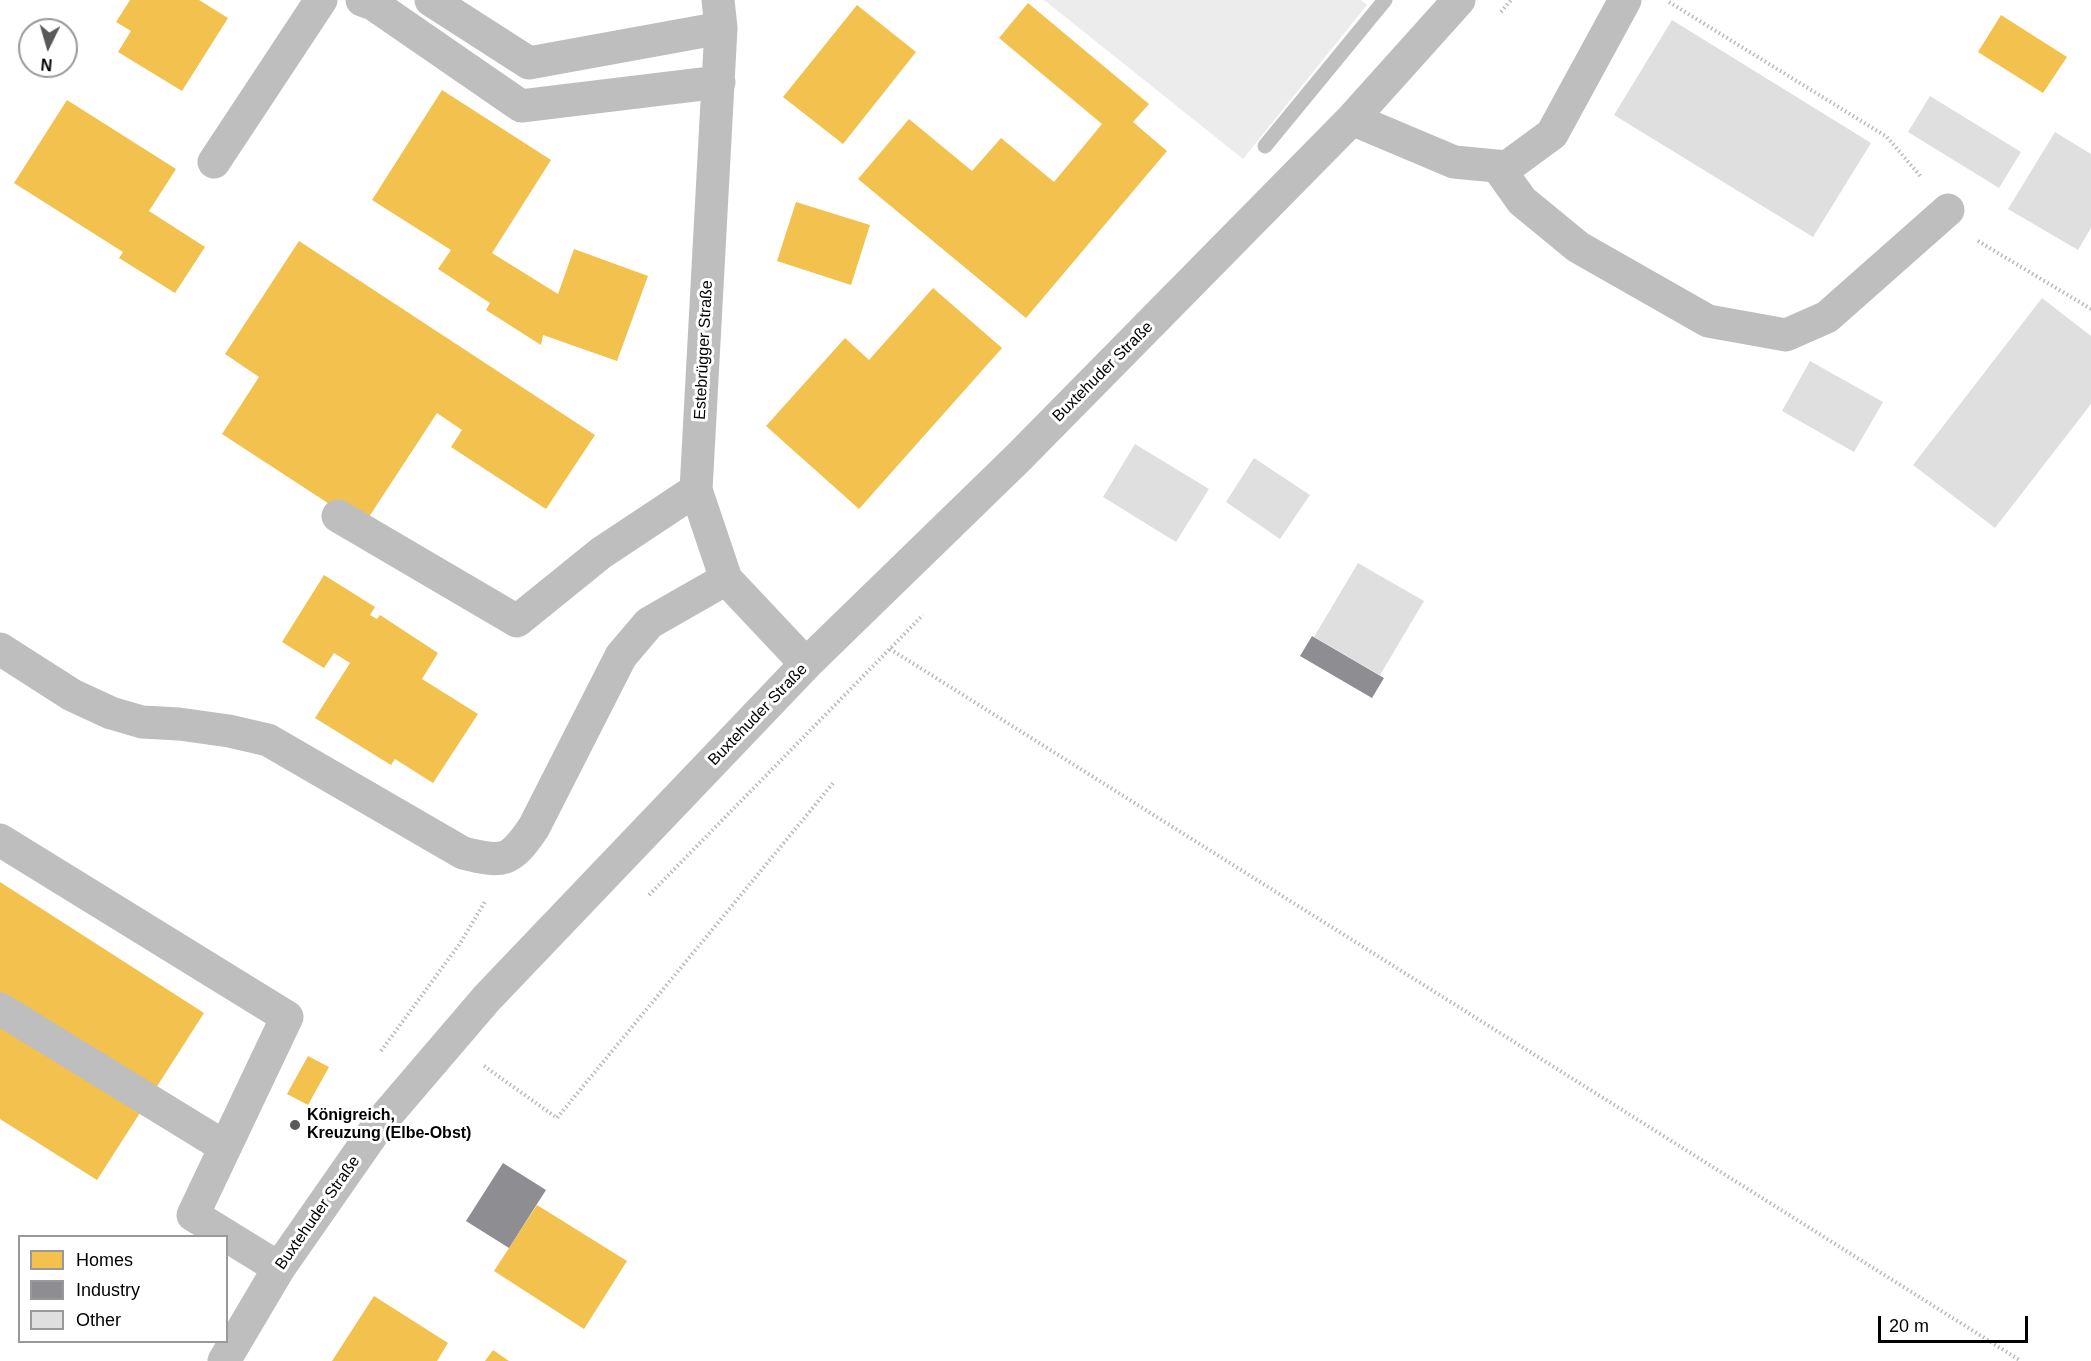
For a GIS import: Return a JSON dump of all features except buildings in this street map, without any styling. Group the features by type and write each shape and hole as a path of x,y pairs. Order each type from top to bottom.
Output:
{"street":[{"path":"214,162 321,0"},
{"path":"362,0 373,4 521,106 718,82"},
{"path":"431,0 530,63 720,14"},
{"name":"Buxtehuder Straße","path":"224,1361 279,1268 380,1123 487,998 806,664 1018,458 1352,119 1460,0"},
{"path":"1352,119 1454,162 1507,167 1552,134 1624,0"},
{"name":"Estebrügger Straße","path":"720,14 696,490 726,579 806,664"},
{"path":"1497,166 1522,201 1578,247 1708,321 1786,335 1827,317 1948,210"},
{"path":"338,516 517,621 601,553 696,490"},
{"path":"0,649 72,695 111,713 142,722 179,724 229,731 268,740 463,853 494,861 509,856 521,847 534,827 621,656 649,623 726,579"},
{"path":"0,840 287,1017 194,1215 226,1235"},
{"path":"0,1009 225,1147"},
{"path":"228,1236 279,1268"}],"path":[{"path":"1665,0 1887,137 1970,236 2091,309"},
{"path":"849,623 2021,1361"},
{"path":"449,1041 557,1118 834,782"}],"shaded area":[{"path":"1044,0 1361,0 1367,5 1243,159"}],"waterway":[{"path":"1265,146 1385,0"}],"place":[{"name":"Königreich, Kreuzung (Elbe-Obst)","path":"295,1125"}]}
